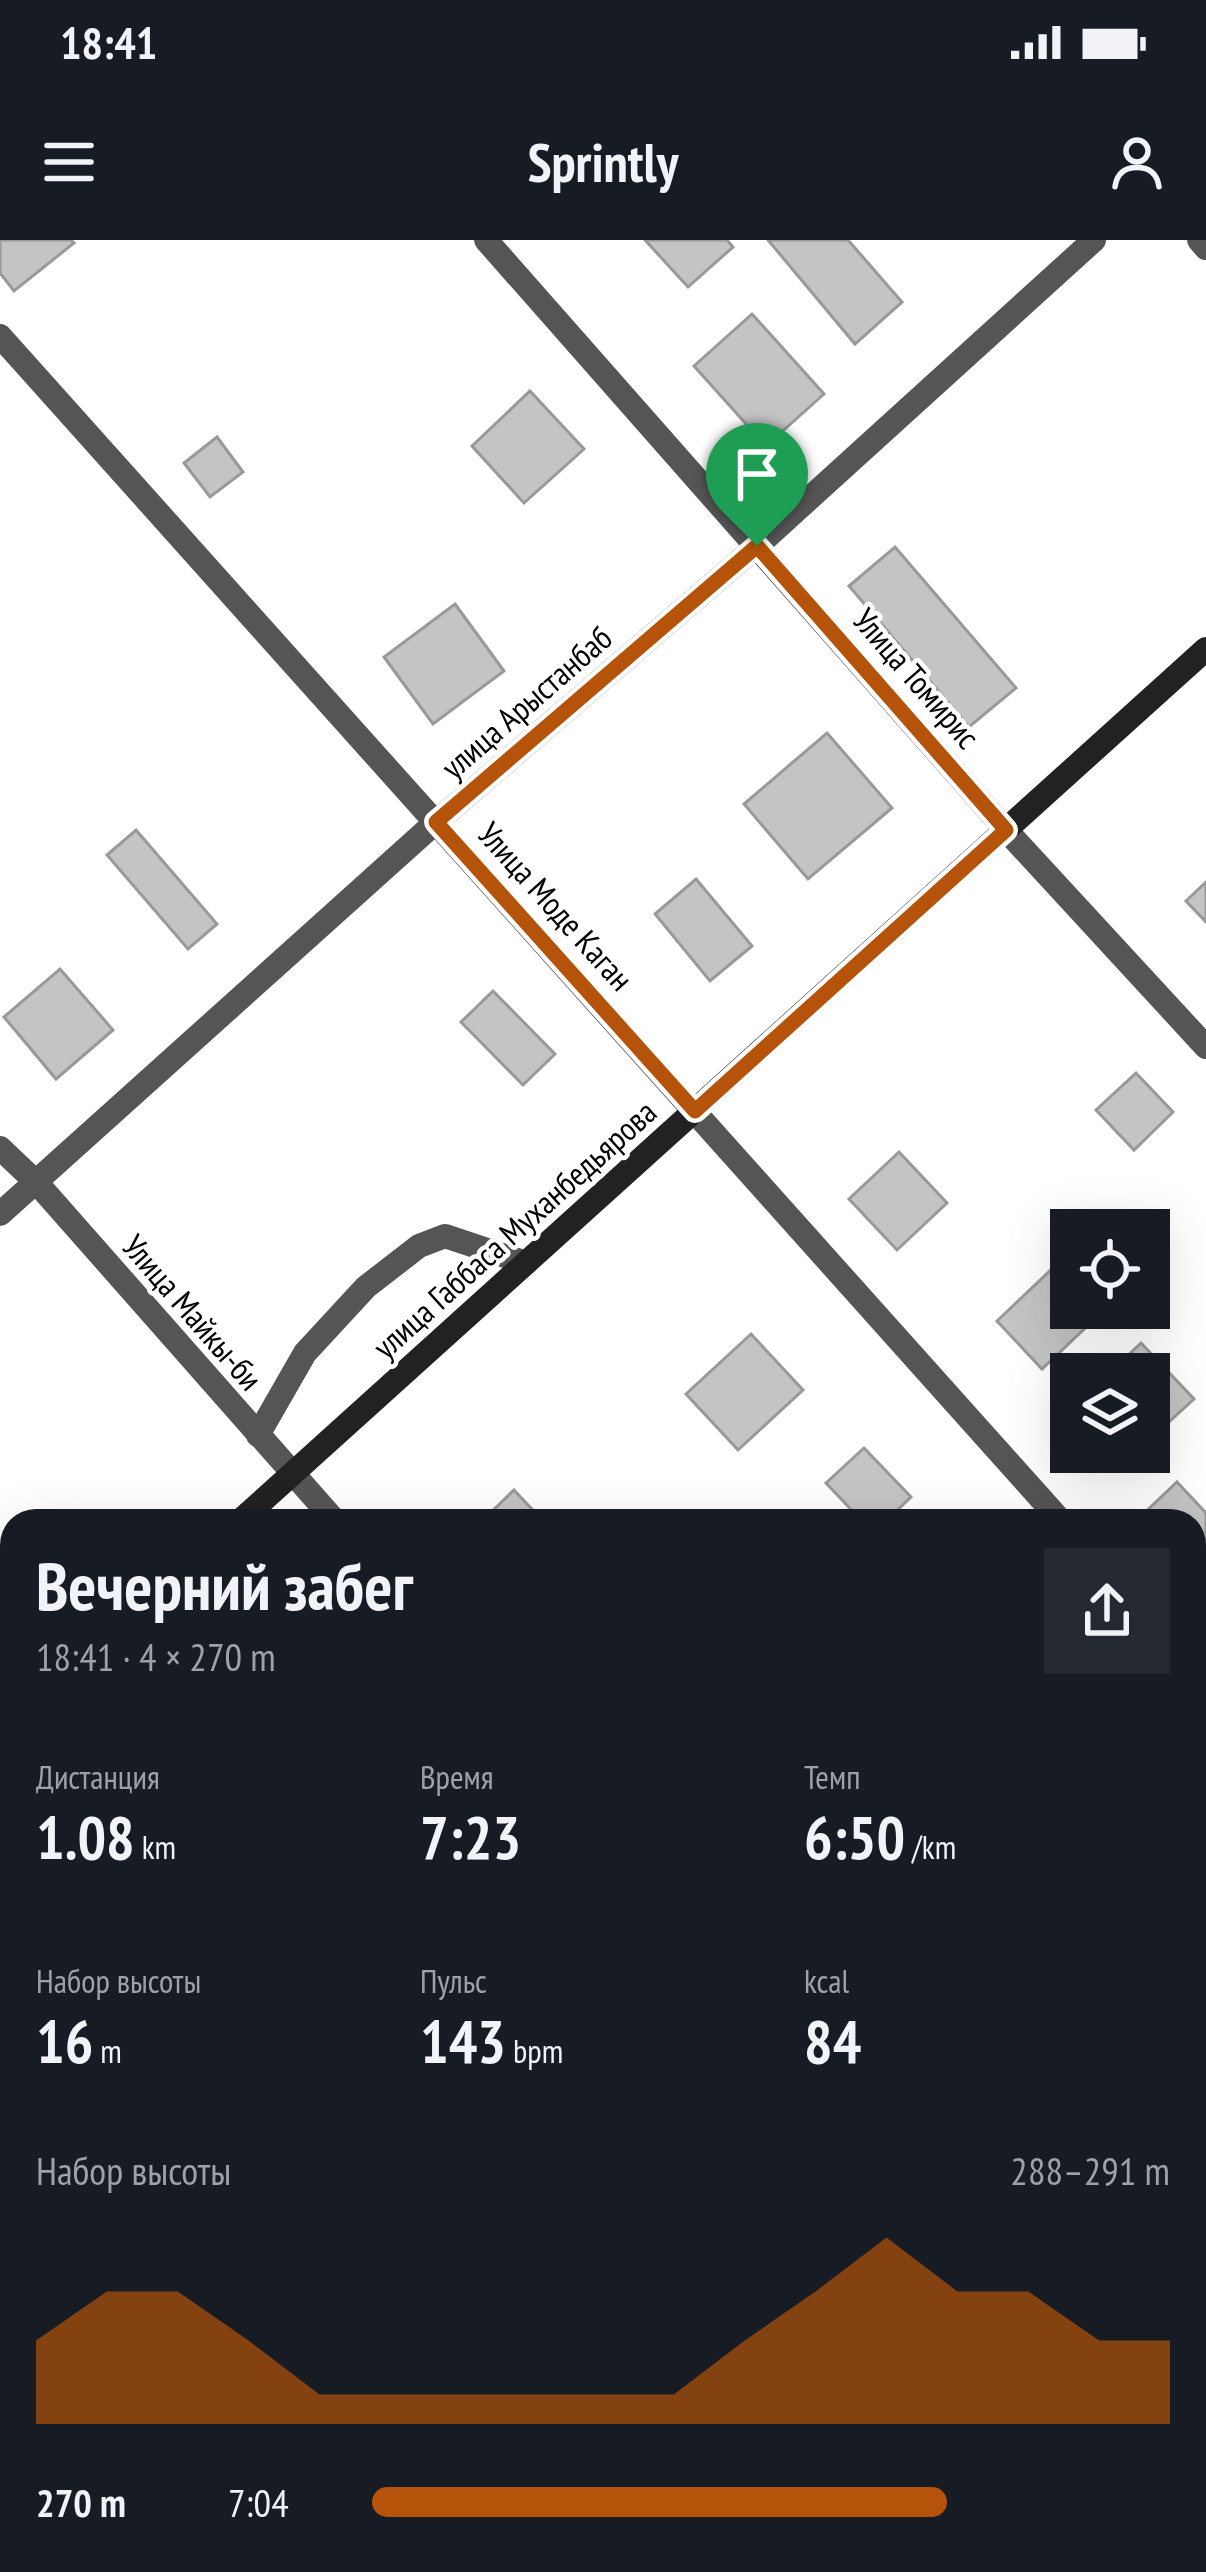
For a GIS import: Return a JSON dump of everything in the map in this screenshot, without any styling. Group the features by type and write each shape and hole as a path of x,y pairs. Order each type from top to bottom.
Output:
{"street":[{"name":"Улица Томирис","path":"486,240 1006,830 1206,1047"},
{"name":"улица Арыстанбаб","path":"0,1214 436,822 757,546 1094,240"},
{"path":"1198,240 1206,248"},
{"name":"Улица Моде Каган","path":"0,336 1050,1509"},
{"name":"улица Габбаса Муханбедьярова","path":"253,1509 1206,650"},
{"name":"Улица Майкы-би","path":"0,1148 37,1183 324,1509"},
{"path":"258,1435 305,1353 366,1287 419,1246 445,1236 526,1263"}],"building":[{"path":"0,240 74,243 14,291 0,273"},
{"path":"645,240 727,240 733,247 688,287"},
{"path":"768,240 848,240 902,302 855,344"},
{"path":"752,314 824,394 766,446 694,366"},
{"path":"530,391 584,449 524,503 472,446"},
{"path":"217,437 243,472 210,497 184,463"},
{"path":"895,547 1016,688 969,727 849,586"},
{"path":"455,604 504,671 433,724 384,657"},
{"path":"827,733 892,808 808,879 744,804"},
{"path":"136,830 217,924 188,949 107,855"},
{"path":"696,879 752,946 710,981 655,914"},
{"path":"1206,882 1206,922 1186,901"},
{"path":"60,969 113,1030 56,1079 4,1017"},
{"path":"493,991 555,1054 523,1085 461,1022"},
{"path":"1136,1073 1173,1112 1134,1150 1096,1110"},
{"path":"899,1152 947,1203 897,1250 849,1199"},
{"path":"1050,1271 1050,1329 1084,1329 1059,1353 1050,1353 1050,1361 1042,1369 997,1321"},
{"path":"751,1334 803,1390 738,1450 686,1394"},
{"path":"1141,1343 1150,1353 1130,1353"},
{"path":"1170,1374 1194,1399 1170,1421"},
{"path":"864,1448 911,1497 898,1509 851,1509 826,1483"},
{"path":"1177,1482 1202,1509 1149,1509"},
{"path":"514,1490 532,1509 494,1509"}],"route":[{"path":"757,546 1006,830 695,1111 436,822 757,546"}]}
